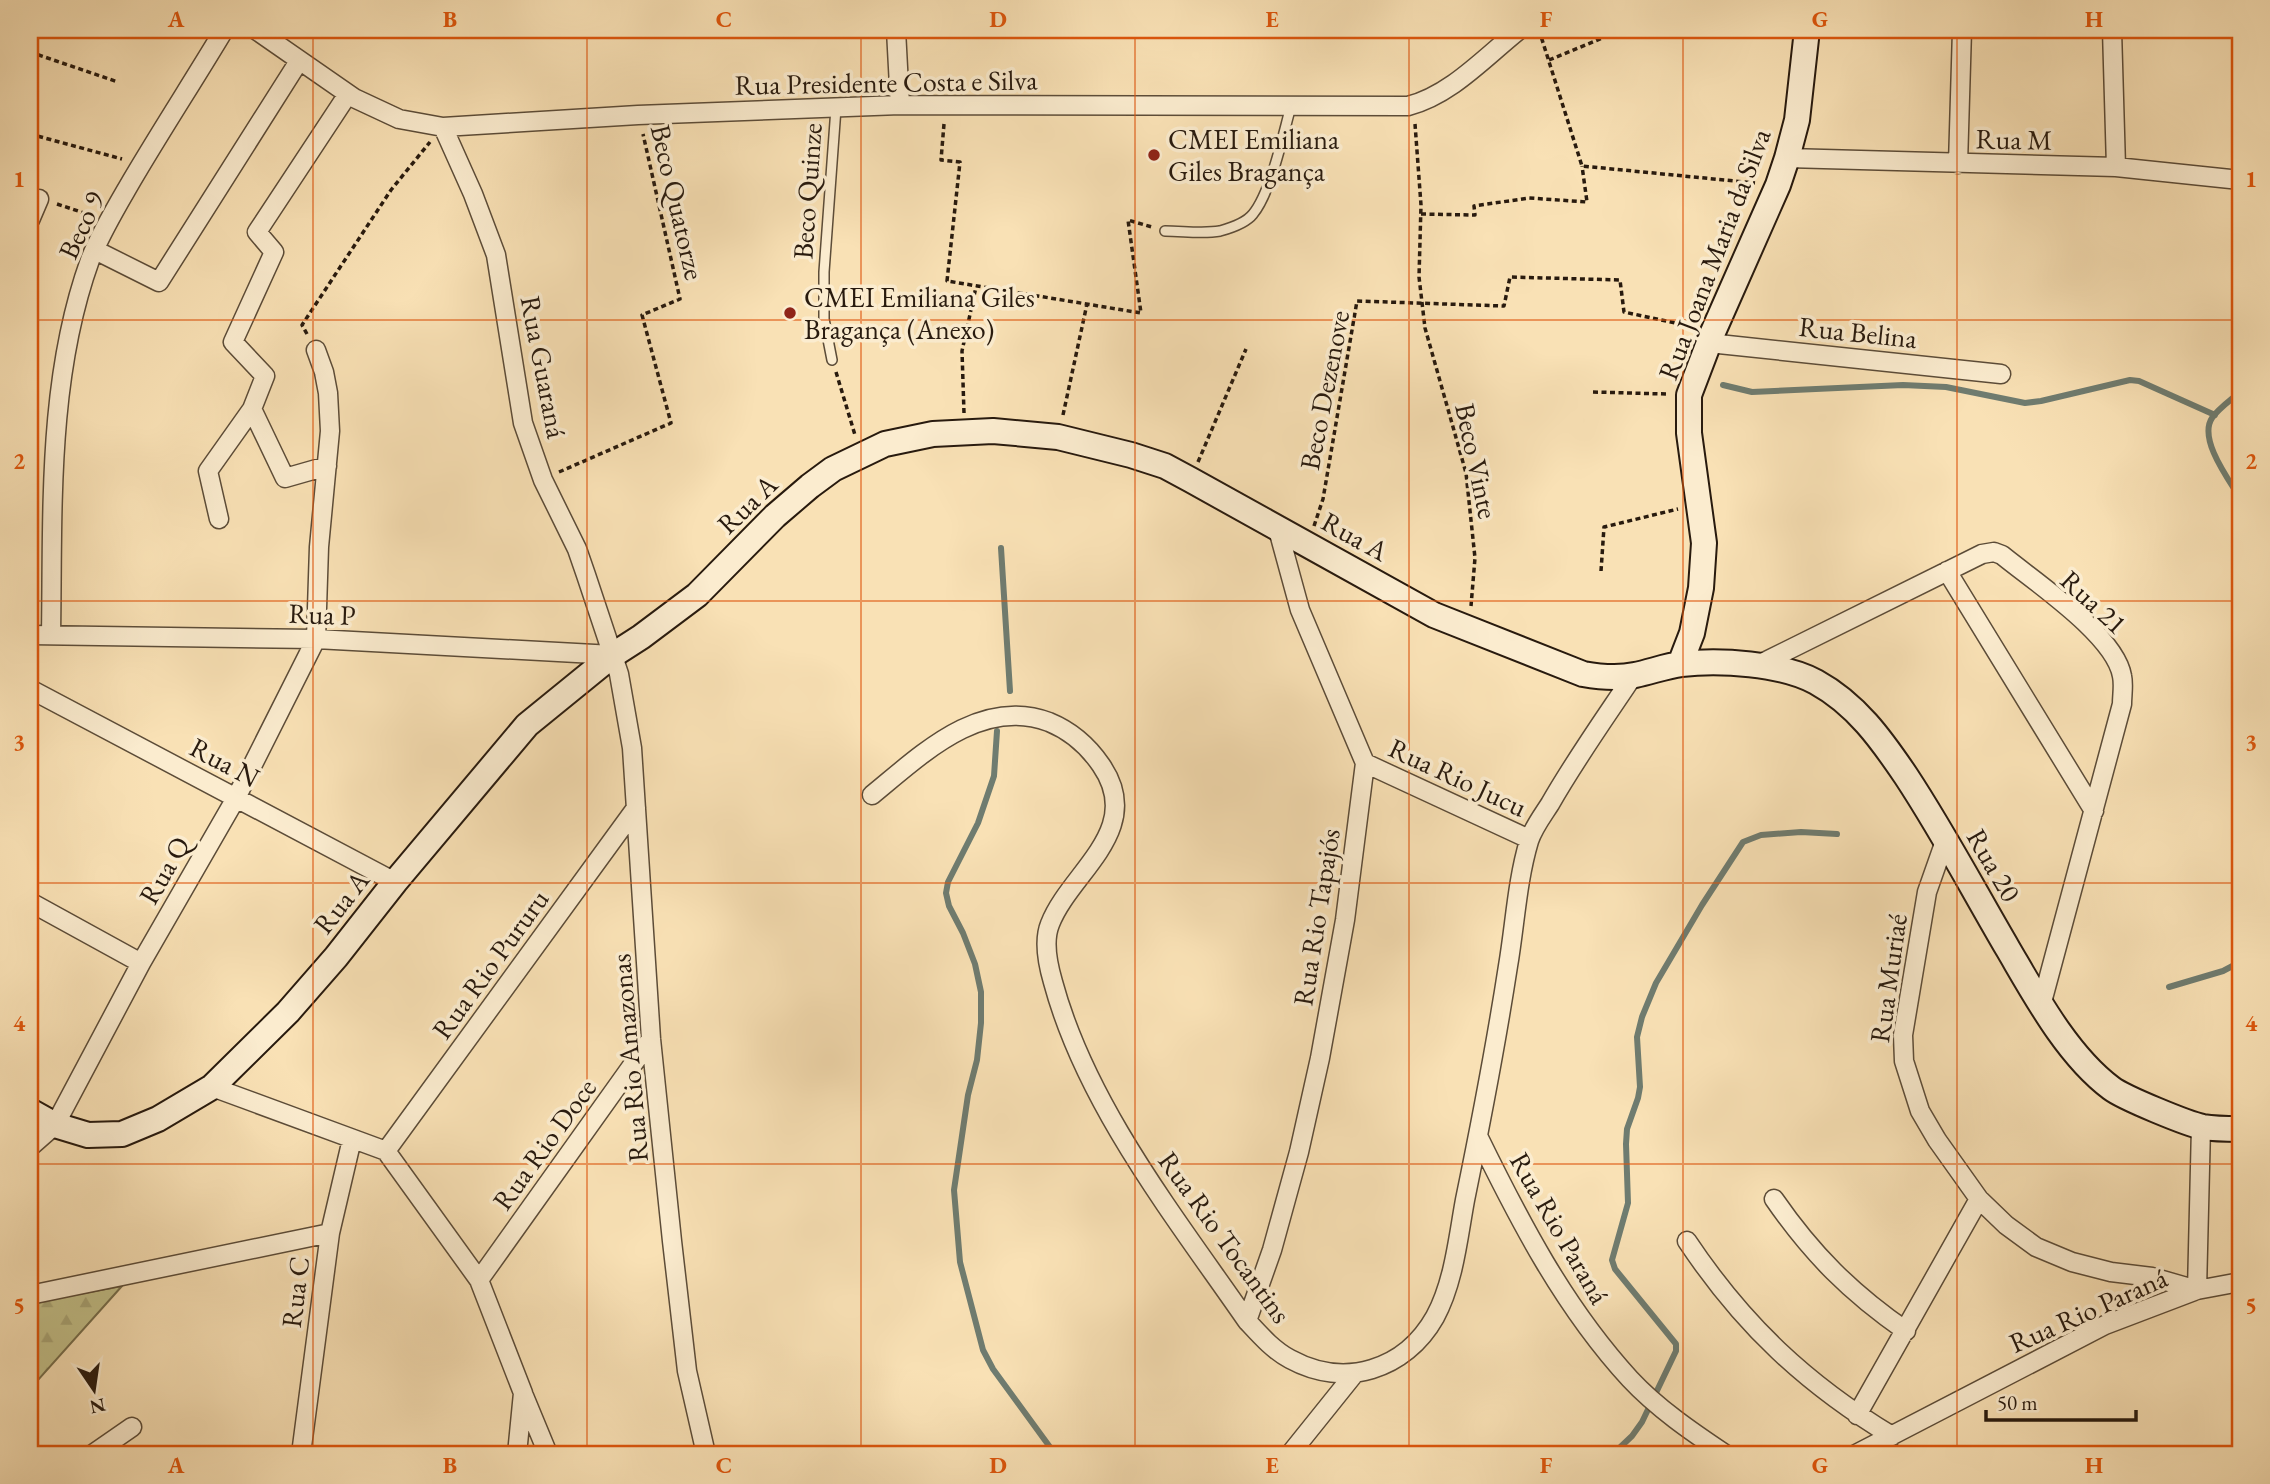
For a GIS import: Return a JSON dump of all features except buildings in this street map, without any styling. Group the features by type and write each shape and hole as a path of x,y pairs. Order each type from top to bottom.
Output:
{"street":[{"name":"Beco 9","path":"51,635 54,446 65,360 78,302 108,220 225,30"},
{"path":"896,30 900,105"},
{"name":"Rua Presidente Costa e Silva","path":"261,32 348,94 399,119 443,127 638,115 900,105 1386,107 1413,104 1444,91 1519,30"},
{"name":"Rua Joana Maria da Silva","path":"1680,664 1692,633 1701,588 1704,542 1689,433 1689,395 1787,158 1797,120 1807,30"},
{"path":"1958,164 1962,30"},
{"path":"2112,30 2116,167"},
{"path":"95,250 159,282 299,61"},
{"path":"219,519 208,471 252,409 265,376 233,342 274,252 257,232 348,94"},
{"name":"Rua Guaraná","path":"443,127 496,255 523,423 543,480 577,549 612,655"},
{"name":"Rua M","path":"1787,158 2116,167 2240,180"},
{"path":"30,220 39,199"},
{"name":"Rua Belina","path":"1711,337 2001,374"},
{"path":"316,350 328,393 330,431 319,547 316,639"},
{"path":"252,409 285,478 327,466"},
{"name":"Rua A","path":"30,1111 55,1125 88,1135 122,1134 158,1119 212,1087 288,1012 336,957 395,882 527,725 612,655 641,638 697,595 775,516 810,486 833,469 861,454 908,437 993,431 1058,438 1131,455 1165,466 1434,615 1583,674 1608,678 1633,676 1680,664"},
{"path":"1277,526 1300,610 1365,763"},
{"name":"Rua 21","path":"1756,666 1982,554 1994,552 2002,555 2094,630 2112,651 2122,676 2122,704 2041,1006"},
{"path":"1947,571 2094,811"},
{"name":"Rua P","path":"30,635 316,639 612,655"},
{"name":"Rua Q","path":"55,1125 141,963 236,798 316,639"},
{"name":"Rua Rio Amazonas","path":"612,655 626,706 632,748 651,1039 687,1371 706,1454"},
{"name":"Rua 20","path":"1680,664 1756,666 1793,671 1843,699 1875,730 1920,798 2041,1006 2080,1058 2112,1089 2201,1127 2238,1127"},
{"name":"Rua Rio Tocantins","path":"872,795 940,740 978,722 999,717 1021,716 1053,724 1063,728 1093,753 1105,771 1111,787 1115,804 1112,824 1104,844 1065,897 1049,925 1047,950 1052,980 1070,1035 1124,1141 1247,1321 1267,1343 1297,1363 1328,1372 1354,1373 1381,1367 1401,1357 1419,1341 1436,1316 1449,1281 1491,1070 1529,839 1560,786 1633,676"},
{"name":"Rua N","path":"30,689 395,882"},
{"name":"Rua Rio Jucu","path":"1365,763 1529,839"},
{"name":"Rua Rio Tapajós","path":"1247,1321 1272,1250 1299,1152 1320,1058 1345,920 1365,763"},
{"name":"Rua Rio Pururu","path":"386,1151 636,808"},
{"name":"Rua Muriaé","path":"1945,841 1927,892 1903,1035 1904,1061 1920,1111 1979,1199 2006,1225 2036,1247 2072,1262 2111,1272 2152,1277 2197,1290"},
{"path":"30,902 141,963"},
{"name":"Rua Rio Doce","path":"479,1280 651,1039"},
{"path":"212,1087 386,1151 479,1280 548,1454"},
{"path":"30,1147 55,1125"},
{"name":"Rua Rio Paraná","path":"1856,1454 2105,1325 2197,1290 2201,1127"},
{"name":"Rua Rio Paraná","path":"1478,1136 1518,1216 1567,1301 1631,1380 1680,1423 1725,1454"},
{"name":"Rua C","path":"301,1454 330,1233 352,1139"},
{"path":"1774,1199 1828,1268 1875,1310 1906,1331"},
{"path":"1857,1415 1979,1199"},
{"path":"30,1295 330,1233"},
{"path":"1687,1241 1726,1295 1762,1336 1823,1391 1892,1436"},
{"path":"2197,1290 2240,1282"},
{"path":"1290,1454 1354,1373"},
{"path":"516,1454 523,1393"},
{"path":"93,1454 132,1427"}],"lane":[{"path":"1165,231 1219,231 1252,216 1271,174 1292,106"},
{"name":"Beco Quinze","path":"832,360 824,319 824,272 836,108"}],"path":[{"path":"1421,214 1475,215 1475,206 1529,198 1587,202 1582,166 1539,30"},
{"path":"1549,60 1622,30"},
{"path":"30,52 118,82"},
{"name":"Beco Vinte","path":"1413,104 1420,177 1420,303 1466,473 1475,558 1470,630"},
{"path":"945,105 941,160 960,162 947,281 1141,313 1128,220 1165,231"},
{"name":"Beco Quatorze","path":"543,480 671,423 642,315 680,299 638,115"},
{"path":"316,350 302,326 391,190 443,127"},
{"path":"30,134 141,164"},
{"path":"1582,166 1778,185"},
{"path":"39,199 108,220"},
{"path":"1420,303 1504,306 1510,277 1620,280 1624,312 1711,337"},
{"path":"965,431 962,351 976,287"},
{"name":"Beco Dezenove","path":"1306,542 1317,521 1323,499 1357,301 1420,303"},
{"path":"1058,438 1087,304"},
{"path":"1191,480 1247,349"},
{"path":"832,360 861,454"},
{"path":"1593,391 1689,395"},
{"path":"1601,571 1604,527 1700,504"}],"green space":[{"path":"122,1286 30,1389 30,1303"}],"waterway":[{"path":"1723,385 1752,392 1903,385 1946,387 2025,403 2130,380 2139,381 2215,415"},
{"path":"2240,392 2215,414 2209,427 2212,448 2240,498"},
{"path":"1001,548 1010,691"},
{"path":"997,731 994,776 978,823 948,882 946,893 949,906 975,964 981,992 977,1060 968,1095 954,1190 960,1262 983,1350 993,1369 1055,1454"},
{"path":"1613,1454 1642,1422 1676,1351 1676,1344 1615,1269 1612,1260 1628,1203 1627,1129 1640,1087 1637,1037 1642,1017 1656,983 1743,842 1761,835 1801,832 1837,834"},
{"path":"2169,987 2223,971 2240,962"}],"place":[{"name":"CMEI Emiliana Giles Bragança","path":"1154,155"},
{"name":"CMEI Emiliana Giles Bragança (Anexo)","path":"790,313"}]}
